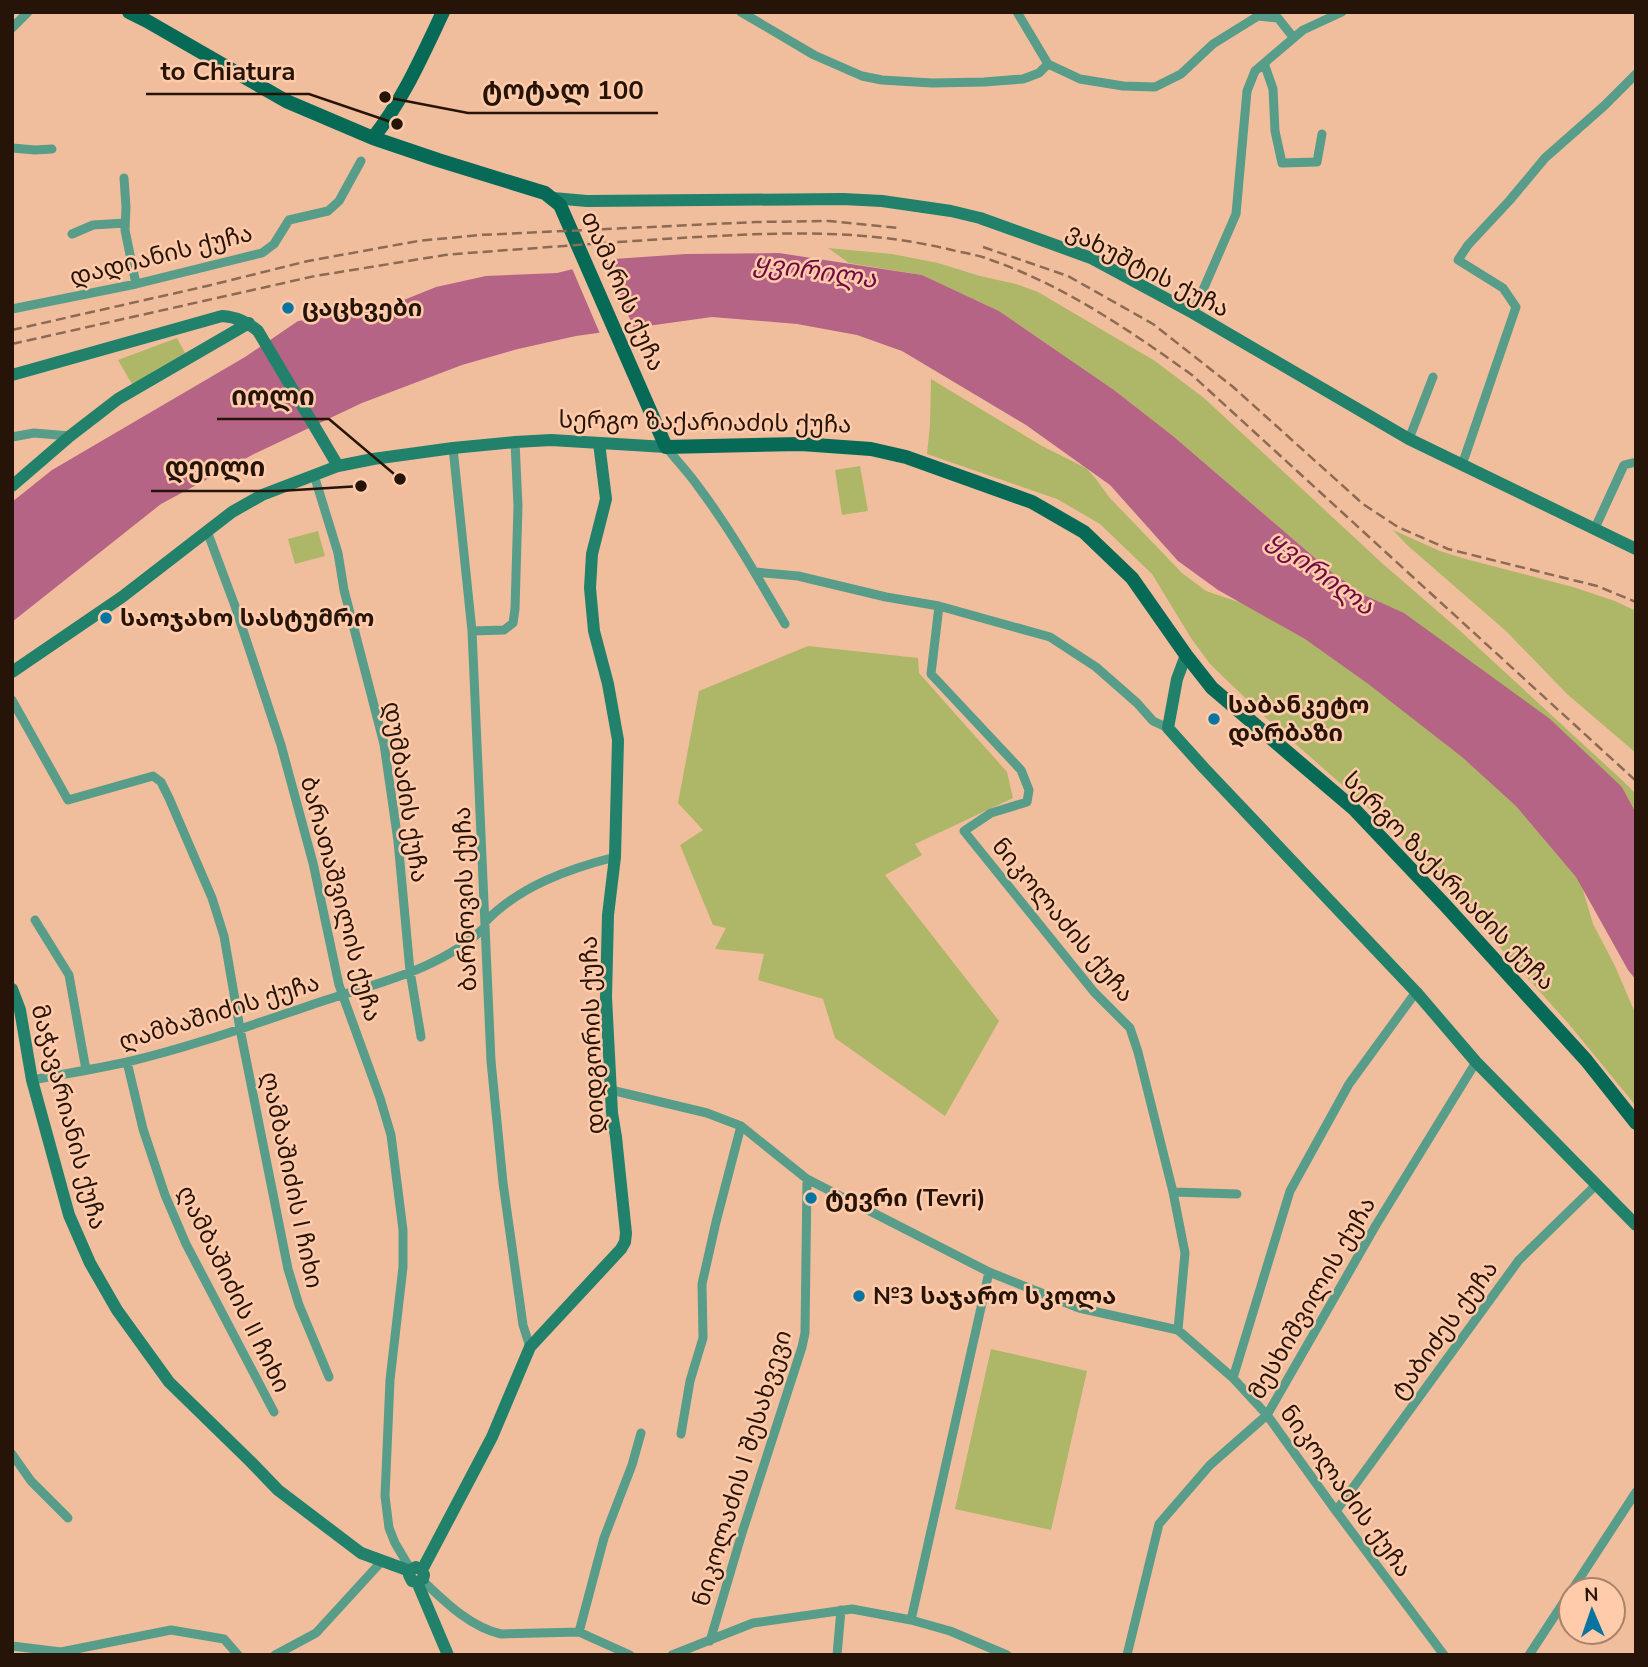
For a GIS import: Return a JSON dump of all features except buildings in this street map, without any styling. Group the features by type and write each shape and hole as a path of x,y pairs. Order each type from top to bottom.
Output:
{"main road":[{"name":"თამარის ქუჩა","path":"129,12 286,101 373,138 545,193 557,202 663,440"},
{"path":"373,138 389,118 412,77 443,12"},
{"name":"სერგო ზაქარიაძის ქუჩა","path":"663,440 801,443 871,449 906,457 1032,502 1084,532 1132,578 1212,688 1354,809 1454,914 1586,1060 1636,1124"}],"street":[{"path":"12,28 28,12"},
{"path":"741,12 814,55 862,76 882,80 932,83 1023,79 1039,74 1048,64"},
{"path":"1017,12 1048,64 1080,79 1123,86 1155,87 1181,74 1213,44 1258,16 1278,18 1293,37"},
{"path":"1193,313 1236,214 1247,91 1255,71 1303,30 1342,12"},
{"path":"1264,64 1273,89 1275,131 1282,163 1317,162 1322,134"},
{"path":"1462,466 1516,307 1503,288 1458,260 1545,158 1636,74"},
{"path":"12,148 52,149"},
{"name":"დადიანის ქუჩა","path":"12,309 136,284 262,253 274,244 289,220 328,211 334,206 361,161"},
{"path":"124,178 125,223 136,284"},
{"name":"ვახუშტის ქუჩა","path":"557,202 856,200 951,211 980,218 1091,258 1193,313 1409,439 1636,549"},
{"path":"72,234 93,225 125,223"},
{"path":"12,375 222,316 234,317 254,327 338,466"},
{"path":"12,486 118,399 254,327"},
{"path":"1409,439 1433,377"},
{"path":"12,437 34,433 70,436"},
{"name":"სერგო ზაქარიაძის ქუჩა","path":"12,671 122,597 232,512 262,495 338,466 453,448 514,442 551,440 599,443 663,440"},
{"path":"663,440 755,572 785,624"},
{"path":"472,631 504,630 513,622 518,506 514,442"},
{"name":"დიდგორის ქუჩა","path":"416,1575 492,1437 530,1348 625,1242 625,1208 612,1113 606,997 608,915 615,857 618,740 608,684 593,631 590,588 592,554 606,499 599,443"},
{"name":"ბარნოვის ქუჩა","path":"453,448 472,631 491,1061 503,1183 523,1325 530,1348"},
{"path":"1595,528 1624,465 1636,462"},
{"name":"დუმბაძის ქუჩა","path":"314,475 338,553 344,590 384,744 398,841 410,971 421,1037"},
{"name":"ბარათაშვილის ქუჩა","path":"207,531 281,745 313,863 342,995 389,1127 399,1200 403,1267 390,1380 385,1496 389,1528 395,1543 416,1575 453,1608 492,1632 579,1632"},
{"path":"755,572 798,576 886,597 939,606 1050,637 1096,667 1153,721 1168,727 1416,992 1476,1062 1636,1225"},
{"name":"ნიკოლაძის ქუჩა","path":"939,606 931,674 1021,770 1029,790 1027,802 992,813 964,831 1094,992 1130,1028 1138,1052 1185,1253 1178,1329"},
{"path":"1168,727 1177,679 1186,655"},
{"name":"ღამბაშიძის I ჩიხი","path":"12,700 68,800 153,776 161,782 220,920 288,1269 299,1305 329,1377"},
{"name":"ღამბაშიძის ქუჩა","path":"32,1080 127,1062 240,1029 410,971 449,954 474,938 494,913 538,884 615,857"},
{"path":"34,920 69,975 86,1070"},
{"name":"მაჭავარიანის ქუჩა","path":"12,989 20,1010 32,1080 69,1215 90,1263 117,1310 169,1382 278,1490 361,1553 416,1575"},
{"path":"1233,1378 1290,1191 1349,1084 1416,992"},
{"name":"ღამბაშიძის II ჩიხი","path":"127,1062 146,1138 165,1195 186,1244 274,1412"},
{"name":"მესხიშვილის ქუჩა","path":"1127,1655 1159,1524 1210,1465 1267,1415 1377,1225 1476,1062"},
{"name":"ნიკოლაძის ქუჩა","path":"611,1090 707,1113 741,1126 807,1179 989,1272 1079,1308 1178,1329 1233,1378 1267,1415 1444,1655"},
{"path":"681,1434 690,1381 703,1338 702,1284 741,1126"},
{"name":"ნიკოლაძის I შესახვევი","path":"710,1641 802,1347 807,1179"},
{"name":"ტაბიძეს ქუჩა","path":"1336,1511 1519,1260 1597,1184"},
{"path":"1172,1192 1237,1194"},
{"path":"911,1620 989,1272"},
{"path":"630,1655 579,1632 601,1546 632,1465 641,1433"},
{"path":"12,1454 31,1482 68,1518"},
{"path":"1580,1576 1636,1492"},
{"path":"275,1655 316,1633 382,1561"},
{"path":"416,1575 448,1655"},
{"path":"672,1655 753,1623 852,1609 911,1620 982,1643 1007,1655"},
{"path":"837,1655 841,1610"},
{"path":"1529,1655 1557,1612"},
{"path":"12,1646 61,1652 171,1630 224,1640 239,1655"},
{"path":"979,1655 982,1643"}],"green space":[{"path":"828,248 892,254 1016,284 1038,292 1155,361 1204,398 1623,781 1636,794 1636,813 1622,787 1404,614 1364,595 1329,570 1173,436 1114,390 999,311 922,275 849,263"},
{"path":"177,338 185,353 132,384 118,360"},
{"path":"931,379 1042,446 1086,468 1109,497 1182,573 1206,591 1248,605 1373,676 1430,702 1579,876 1593,924 1636,1015 1636,1106 1568,1023 1398,834 1265,717 1210,664 1152,574 1100,524 1057,499 927,454"},
{"path":"860,466 868,511 842,515 835,470"},
{"path":"1393,530 1440,551 1573,587 1636,611 1636,753 1567,694 1506,631"},
{"path":"318,531 325,556 295,564 288,539"},
{"path":"808,646 918,658 919,673 1007,772 1013,798 915,844 922,855 885,875 999,1021 945,1116 835,1038 823,999 758,980 764,954 715,949 726,928 713,925 680,845 703,830 678,803 699,691"},
{"path":"991,1349 1087,1371 1051,1530 955,1509"}],"water":[{"name":"ყვირილა","path":"779,253 922,275 999,311 1114,390 1173,436 1329,570 1364,595 1404,613 1550,719 1622,787 1636,813 1636,980 1576,877 1516,806 1462,757 1305,639 1218,590 1178,561 1110,485 1026,425 902,351 857,335 797,324 712,317 576,336 462,365 362,403 254,454 161,504 12,622 12,502 52,470 245,357 298,321 379,310 436,287 486,276 557,273 614,259 686,254"}],"pier":[{"path":"604,258 635,331 601,336 571,266"}],"railway":[{"path":"12,330 308,261 418,241 479,235 756,222 829,221 898,228"},
{"path":"12,344 315,276 445,255 731,235 797,233 894,239 980,256 1071,296 1192,375 1636,781"},
{"path":"983,247 1068,276 1153,324 1232,386 1363,504 1398,527 1448,549 1597,586 1636,602"}],"place":[{"name":"ტოტალ 100","path":"385,97"},
{"name":"to Chiatura","path":"397,124"},
{"name":"ცაცხვები","path":"288,308"},
{"name":"იოლი","path":"400,479"},
{"name":"დეილი","path":"361,486"},
{"name":"საოჯახო სასტუმრო","path":"106,618"},
{"name":"საბანკეტო დარბაზი","path":"1214,719"},
{"name":"ტევრი (Tevri)","path":"811,1198"},
{"name":"№3 საჯარო სკოლა","path":"859,1296"}]}
